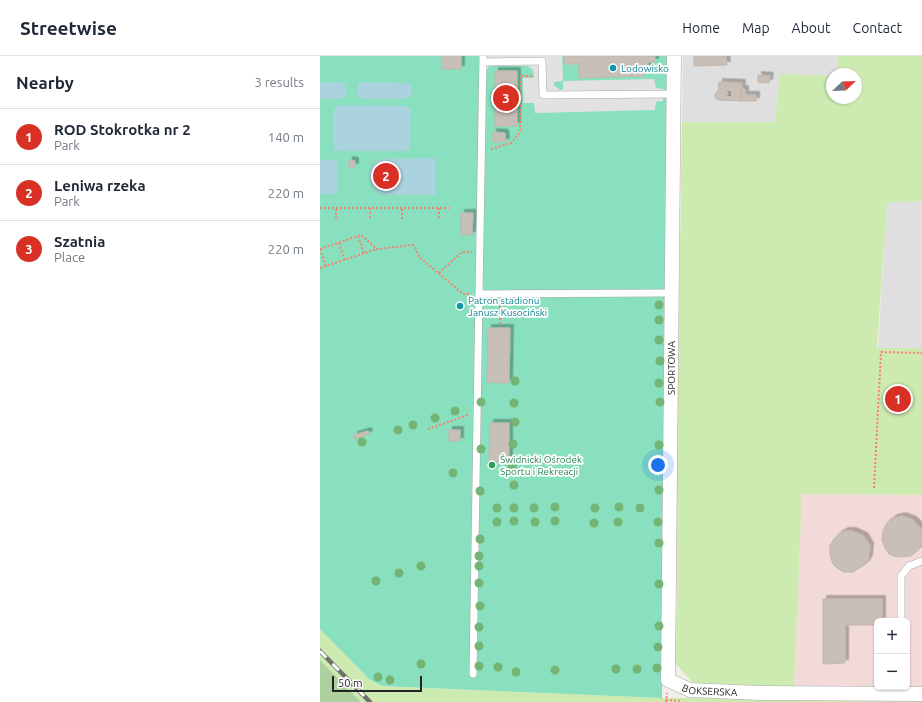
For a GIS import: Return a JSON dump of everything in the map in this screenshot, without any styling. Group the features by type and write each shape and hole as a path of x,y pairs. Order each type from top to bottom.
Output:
{"street":[{"name":"SPORTOWA","path":"668,680 674,56"},
{"name":"BOKSERSKA","path":"668,680 690,690 760,693 900,691 922,694"}],"lane":[{"path":"473,674 479,252 484,59 542,61 543,95 674,94"},
{"path":"479,294 672,293"},
{"path":"901,618 901,576 909,566 922,560"}],"path":[{"path":"482,151 506,146 518,136 521,127 520,76 532,76 531,69"},
{"path":"320,208 449,208"},
{"path":"336,208 336,219"},
{"path":"370,208 370,219"},
{"path":"402,208 402,219"},
{"path":"439,208 439,219"},
{"path":"326,266 320,249 361,235 377,249"},
{"path":"358,236 364,254"},
{"path":"339,243 345,260"},
{"path":"320,268 377,249 413,246 418,257 463,294 479,294"},
{"path":"439,273 462,252 479,252"},
{"path":"500,294 500,324"},
{"path":"874,488 881,352 922,352"},
{"path":"428,429 477,412"}],"shaded area":[{"path":"486,56 562,56 563,81 654,79 656,88 663,89 663,101 656,102 655,110 535,113 534,103 523,103 523,78 534,78 533,70 528,66 489,66 487,71","holes":["563,81 563,90 560,90 554,85 554,82"]},
{"path":"683,56 838,56 838,68 826,68 826,76 781,74 775,122 682,122"},
{"path":"922,201 922,348 878,348 887,202"},
{"path":"802,494 922,495 922,688 910,688 910,618 874,618 874,688 794,687"}],"green space":[{"name":"Świdnicki Ośrodek Sportu i Rekreacji","path":"320,56 667,56 662,698 382,686 369,679 320,629"},
{"path":"838,56 922,56 922,201 887,203 877,348 922,348 922,495 802,494 794,687 693,683 675,663 682,122 775,122 780,74 826,76 826,104 862,104 862,68 838,68"},
{"path":"320,629 369,679 382,686 662,698 922,698 922,702 361,702 320,660"},
{"path":"320,660 361,702 320,702"}],"water":[{"path":"320,82 344,83 346,86 347,95 342,99 320,99"},
{"path":"359,83 409,83 411,86 411,95 407,99 361,99 357,94 357,89"},
{"path":"338,105 407,106 411,110 410,147 408,150 403,151 335,150 333,145 333,112"},
{"path":"435,158 435,195 384,195 378,192 370,184 369,173 371,167 380,159"},
{"path":"320,160 338,160 338,194 320,194"}],"building":[{"path":"442,56 461,56 461,69 442,69"},
{"name":"Lodowisko","path":"564,56 655,56 655,62 648,62 648,72 643,76 579,78 579,64 564,64"},
{"path":"694,56 726,56 727,65 694,66"},
{"path":"495,71 517,71 517,126 495,126"},
{"path":"758,75 770,76 769,83 758,82"},
{"path":"719,82 742,83 741,101 718,100 715,98 715,94 718,91"},
{"path":"741,89 745,89 745,95 756,95 756,101 741,101"},
{"path":"493,132 505,133 506,142 493,142"},
{"path":"349,160 355,161 355,167 349,167"},
{"path":"461,213 473,213 472,235 461,235"},
{"path":"488,328 510,328 509,383 487,382"},
{"path":"490,423 509,423 509,462 489,462"},
{"path":"449,430 460,430 460,441 449,441"},
{"path":"368,431 369,434 355,439 354,435"},
{"path":"902,516 913,520 917,524 921,529 922,538 918,550 911,556 897,557 889,554 885,548 882,540 883,531 887,523 894,518"},
{"path":"845,531 852,531 864,536 870,546 869,558 866,564 853,572 844,572 838,569 833,564 830,556 830,546 834,539"},
{"path":"823,599 882,599 882,618 874,618 874,625 845,625 845,663 823,664"}],"railway":[{"path":"320,651 370,702"}],"place":[{"name":"Lodowisko","path":"613,68"},
{"name":"Szatnia","path":"506,98"},
{"name":"Leniwa rzeka","path":"386,176"},
{"name":"Patron stadionu Janusz Kusociński","path":"460,306"},
{"name":"ROD Stokrotka nr 2","path":"898,399"},
{"name":"Świdnicki Ośrodek Sportu i Rekreacji","path":"492,465"}]}
